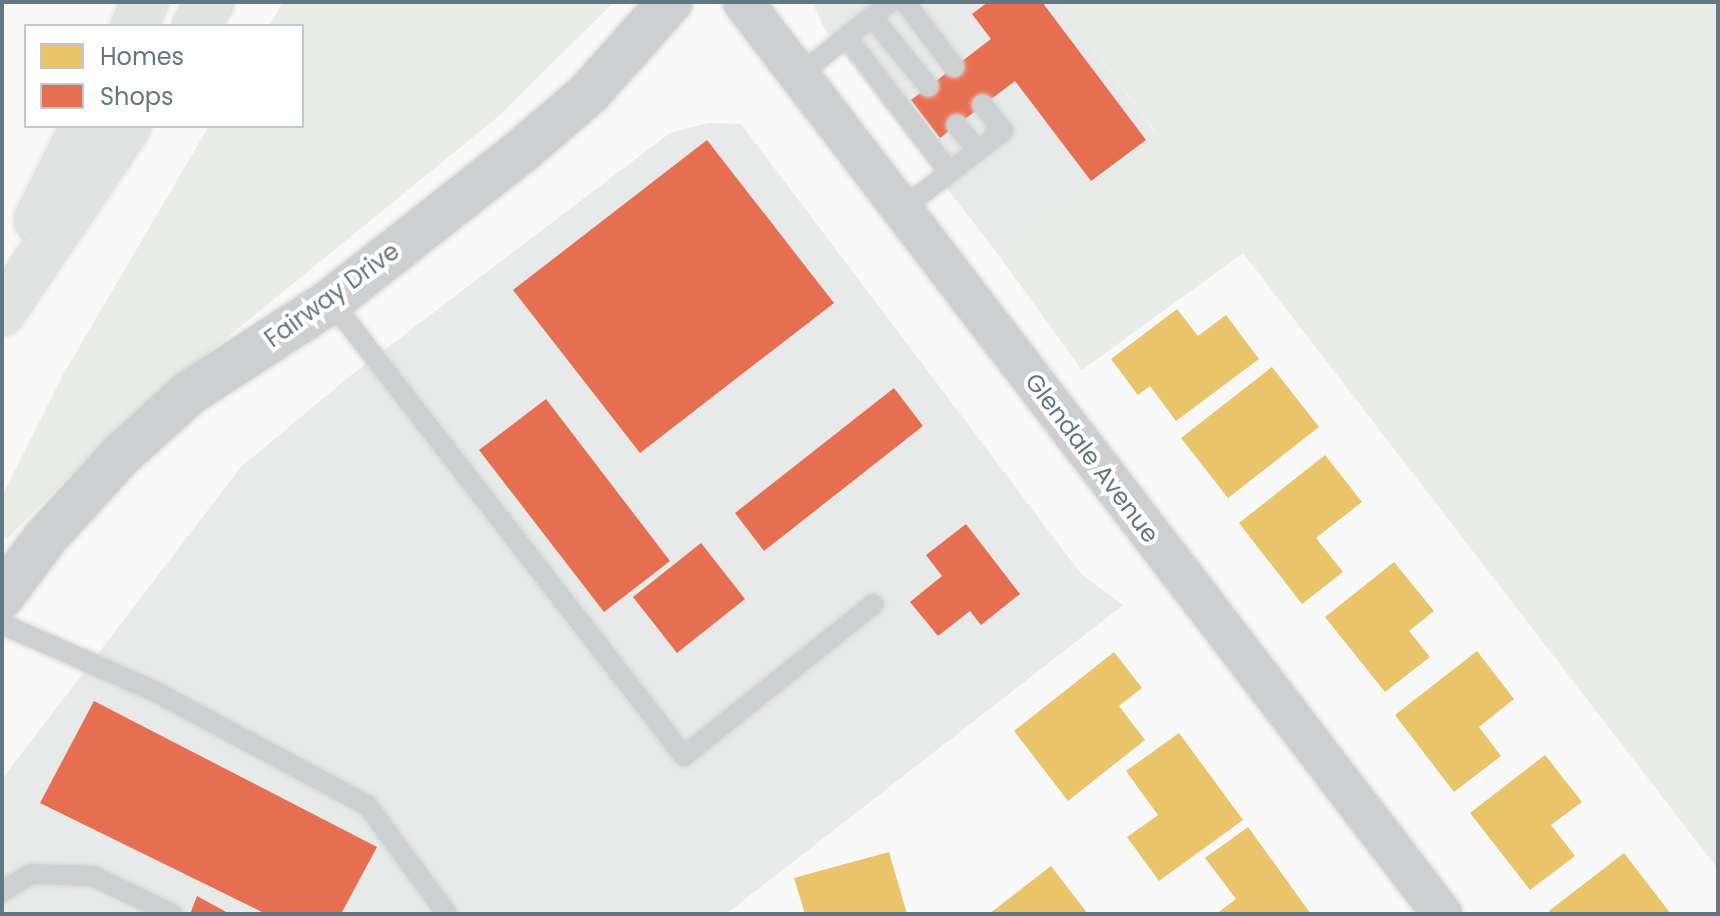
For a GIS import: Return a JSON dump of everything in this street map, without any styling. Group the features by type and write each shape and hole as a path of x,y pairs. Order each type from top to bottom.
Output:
{"highway":[{"path":"135,24 145,2"},
{"path":"196,24 211,2"},
{"path":"2,291 83,128"},
{"path":"2,313 127,128"}],"street":[{"name":"Fairway Drive","path":"2,596 46,537 121,455 189,393 331,301 589,93 670,2"},
{"name":"Glendale Avenue","path":"743,2 1442,914"}],"lane":[{"path":"799,75 890,2"},
{"path":"905,2 954,67"},
{"path":"872,17 928,86"},
{"path":"847,37 949,172"},
{"path":"902,209 1003,131 983,105"},
{"path":"957,125 977,151"},
{"path":"331,301 684,756 874,604"},
{"path":"2,624 154,691 367,805 447,914"},
{"path":"2,892 31,874 93,876 172,914"}],"shaded area":[{"path":"283,2 614,2 500,115 203,357 94,451 7,539 2,535 2,496 64,373 208,128 304,128 304,24 270,24"},
{"path":"812,2 1058,2 1156,134 997,253 825,30"},
{"path":"1058,2 1718,2 1718,869 1243,253 1082,370 997,253 1156,133"},
{"path":"708,123 741,124 1081,574 1123,605 726,914 2,914 2,779 241,467 350,376 670,133"}],"building: Homes":[{"path":"1177,309 1198,336 1226,315 1259,359 1176,421 1150,386 1138,395 1111,359"},
{"path":"1272,367 1319,427 1228,498 1181,438"},
{"path":"1325,455 1362,502 1316,538 1343,572 1302,604 1239,523"},
{"path":"1394,562 1434,611 1409,631 1430,657 1385,692 1325,617"},
{"path":"1477,651 1514,699 1479,727 1501,756 1454,792 1395,715"},
{"path":"1114,652 1142,688 1119,706 1145,740 1068,801 1014,731"},
{"path":"1179,733 1243,820 1159,881 1127,837 1158,815 1126,771"},
{"path":"1545,755 1582,802 1551,825 1575,856 1530,890 1470,813"},
{"path":"1248,827 1311,914 1216,914 1236,899 1205,858"},
{"path":"889,852 907,914 805,914 794,878"},
{"path":"1624,853 1671,914 1551,914 1549,911"},
{"path":"1051,866 1088,914 989,914"}],"building: Shops":[{"path":"988,2 1042,2 1146,140 1091,181 1015,81 940,138 911,100 991,39 972,14"},
{"path":"707,140 834,303 640,453 513,290"},
{"path":"894,388 923,426 764,551 735,513"},
{"path":"546,399 670,561 604,612 479,450"},
{"path":"966,524 1020,594 981,625 970,611 938,636 910,602 942,576 926,555"},
{"path":"701,543 745,599 677,653 633,597"},
{"path":"94,701 377,847 341,914 266,914 40,803"},
{"path":"197,896 230,914 190,914"}]}
